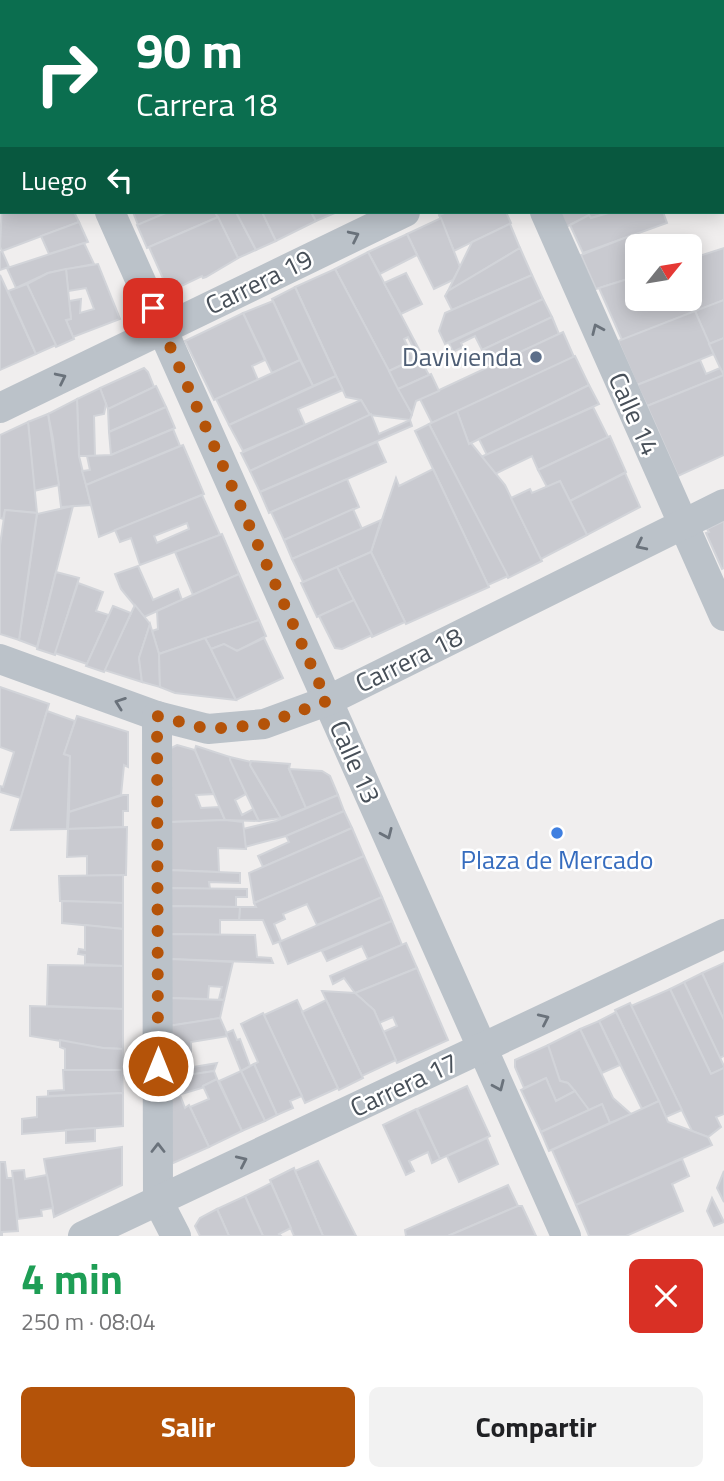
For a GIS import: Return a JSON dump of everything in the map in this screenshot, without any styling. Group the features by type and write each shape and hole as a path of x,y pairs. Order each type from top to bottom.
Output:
{"street":[{"name":"Calle 13","path":"111,214 566,1236"},
{"name":"Carrera 19","path":"0,408 401,214"},
{"name":"Calle 14","path":"546,214 724,615"},
{"name":"Carrera 18","path":"0,659 157,716 208,729 264,724 327,701 724,504"},
{"path":"157,716 158,1201 176,1236"},
{"name":"Carrera 17","path":"83,1236 724,934"}],"building":[{"path":"2,214 75,214 79,222 2,251"},
{"path":"134,214 163,214 138,225"},
{"path":"163,214 216,214 218,217 147,248 137,225"},
{"path":"216,214 237,214 256,250 238,258"},
{"path":"237,214 263,214 276,241 256,250"},
{"path":"263,214 312,214 316,221 276,241"},
{"path":"312,214 332,214 316,221"},
{"path":"507,214 511,223 454,251 439,215"},
{"path":"561,214 605,214 591,218 589,215 566,227"},
{"path":"605,214 664,214 667,223 636,234 625,234 625,238 583,253 570,225 589,215 591,218"},
{"path":"218,217 238,258 206,277 202,276 169,292 149,247"},
{"path":"441,218 460,267 453,280 434,289 407,234"},
{"path":"79,222 88,242 49,254 41,236"},
{"path":"510,224 520,248 448,291 472,242"},
{"path":"407,234 417,255 380,274 368,252"},
{"path":"625,238 625,280 596,289 581,255"},
{"path":"84,243 94,264 48,273 16,288 7,268"},
{"path":"520,248 532,275 452,310 445,296 448,291"},
{"path":"724,248 724,300 702,309 702,255"},
{"path":"2,251 9,267 0,270 0,252"},
{"path":"368,252 422,355 418,357 408,337 404,339 414,359 389,371 335,269"},
{"path":"98,264 120,319 73,337 66,320 71,319 69,301 81,299 80,313 94,309 86,288 68,291 66,269"},
{"path":"66,269 71,319 66,320 74,339 56,347 27,284 48,273"},
{"path":"335,269 412,414 410,420 370,415 361,400 346,397 295,287"},
{"path":"406,273 422,304 401,314 384,283"},
{"path":"0,275 36,354 0,370"},
{"path":"532,275 543,299 445,344 439,331 445,313"},
{"path":"625,280 625,312 693,312 622,340 599,288"},
{"path":"27,284 56,345 36,354 8,291"},
{"path":"295,287 336,376 313,386 272,299"},
{"path":"543,299 552,317 482,350 475,336 461,343 463,347 453,352 449,343"},
{"path":"724,300 724,338 709,344 695,312 702,312 702,308"},
{"path":"273,301 300,360 272,373 243,313"},
{"path":"695,312 714,354 637,385 618,341"},
{"path":"243,313 265,360 252,366 258,380 214,400 185,341"},
{"path":"552,317 559,334 490,366 482,350"},
{"path":"563,332 574,357 432,423 420,399"},
{"path":"724,338 724,376 709,344"},
{"path":"575,356 589,385 469,444 457,411"},
{"path":"419,357 429,375 398,389 389,371"},
{"path":"300,360 313,386 229,425 216,399"},
{"path":"700,360 706,374 720,368 724,375 647,406 637,385"},
{"path":"144,368 154,387 108,409 100,388"},
{"path":"431,374 439,391 416,401 412,414 398,389"},
{"path":"724,375 724,455 678,476 647,406"},
{"path":"336,376 343,390 298,409 305,425 243,451 229,425"},
{"path":"589,385 599,404 487,455 479,439"},
{"path":"156,386 166,407 109,432 108,409"},
{"path":"100,388 106,404 104,414 94,416 95,456 79,456 77,399"},
{"path":"77,399 79,456 91,505 61,507 48,414"},
{"path":"361,400 370,415 250,471 241,453"},
{"path":"166,407 175,428 111,455 109,432"},
{"path":"593,407 608,437 538,470 532,456 495,474 481,457"},
{"path":"457,411 469,444 471,443 505,485 542,561 508,578 429,424"},
{"path":"48,414 59,485 34,491 28,422"},
{"path":"371,414 379,434 410,420 412,426 260,492 250,471"},
{"path":"28,422 37,513 5,510 3,519 0,518 0,435"},
{"path":"429,424 508,576 488,585 415,431"},
{"path":"173,429 180,446 86,485 82,471 90,470 87,456 111,455"},
{"path":"610,436 626,472 570,501 560,481 547,487 538,470"},
{"path":"377,442 386,462 269,513 260,492"},
{"path":"183,445 204,494 99,537 86,485"},
{"path":"433,469 489,587 406,624 371,552 396,478 399,486"},
{"path":"625,473 640,507 587,535 570,501"},
{"path":"347,479 359,507 284,540 271,512"},
{"path":"560,481 587,535 541,559 511,498 530,489 532,493"},
{"path":"202,495 220,535 140,565 131,538 120,542 115,530","holes":["187,523 189,529 157,543 154,536"]},
{"path":"73,506 37,647 19,640 37,514"},
{"path":"353,509 362,529 292,559 284,540"},
{"path":"5,510 37,513 19,640 0,634 0,545"},
{"path":"381,520 371,552 303,582 292,559"},
{"path":"724,521 722,569 706,533 709,532 707,529"},
{"path":"222,534 239,574 193,595 175,552"},
{"path":"371,552 405,622 372,637 337,567"},
{"path":"138,566 153,600 178,589 182,600 144,617 121,589 115,574"},
{"path":"337,567 354,600 317,617 301,583"},
{"path":"56,572 79,578 55,655 37,649"},
{"path":"239,574 259,620 159,654 152,631 158,629 157,611"},
{"path":"78,583 103,592 96,611 109,615 87,664 55,653"},
{"path":"354,600 372,635 342,649 335,648 319,616"},
{"path":"135,605 150,624 139,658 142,682 104,670"},
{"path":"113,606 131,613 104,672 86,666"},
{"path":"259,620 266,636 237,651 224,644 211,649 205,638"},
{"path":"150,624 159,654 160,687 142,682 139,658"},
{"path":"205,638 236,700 175,693 160,687 159,654"},
{"path":"264,638 283,678 236,700 211,649 224,644 237,651"},
{"path":"0,687 49,704 21,798 0,792 14,752 0,747"},
{"path":"47,711 75,721 64,754 70,756 67,829 11,830"},
{"path":"77,716 128,732 128,767 124,765 121,795 69,812 70,756 64,754"},
{"path":"177,745 195,750 214,794 196,795 201,808 219,807 225,820 171,822 171,748"},
{"path":"196,746 230,757 246,794 235,800 242,815 253,809 259,821 225,820 195,750"},
{"path":"230,757 251,762 250,765 281,818 259,821"},
{"path":"251,761 290,764 289,769 306,808 281,818 250,765"},
{"path":"289,769 322,771 330,776 338,795 306,808"},
{"path":"128,795 128,811 123,811 123,827 68,829 69,812"},
{"path":"338,795 344,811 286,836 245,847 243,829 276,821"},
{"path":"344,811 352,828 263,867 258,856 289,842 286,836"},
{"path":"171,822 243,822 246,849 218,848 219,872 170,870"},
{"path":"127,827 126,875 87,876 87,856 67,857 68,829"},
{"path":"352,828 364,856 254,903 249,873"},
{"path":"364,856 382,897 317,925 307,904 283,914 285,919 274,924 281,941 273,944 263,920 239,920 240,907 256,907 254,903"},
{"path":"167,870 240,873 240,883 209,882 210,889 166,888"},
{"path":"123,875 123,903 60,901 59,876"},
{"path":"166,888 247,889 247,897 236,897 236,907 166,906"},
{"path":"382,897 392,921 288,964 279,942"},
{"path":"62,901 123,903 123,929 62,923"},
{"path":"170,906 240,907 239,920 220,920 220,935 169,934"},
{"path":"392,921 402,945 368,959 362,946 327,961 322,951"},
{"path":"85,925 123,929 123,966 85,964 85,955 78,954 79,949 85,950"},
{"path":"169,934 255,935 257,957 271,958 273,963 170,959"},
{"path":"406,943 417,968 355,993 344,978 333,984 330,976"},
{"path":"170,959 233,962 224,1000 219,999 222,987 209,986 208,999 169,998"},
{"path":"724,963 724,1020 702,973"},
{"path":"48,965 123,966 123,1009 47,1006"},
{"path":"417,968 448,1040 397,1063 383,1032 397,1026 393,1017 379,1023 374,1010 355,993"},
{"path":"702,973 724,1020 724,1056 720,1058 684,982"},
{"path":"684,982 724,1066 711,1074 670,989"},
{"path":"670,989 711,1074 724,1068 724,1114 716,1117 721,1127 708,1137 692,1131 631,1006"},
{"path":"322,991 355,993 374,1010 396,1060 362,1076"},
{"path":"169,998 224,1000 220,1018 168,1026"},
{"path":"297,1000 338,1088 305,1103 264,1015"},
{"path":"326,1000 363,1078 339,1090 302,1012"},
{"path":"630,1003 682,1110 666,1117 615,1010"},
{"path":"30,1006 123,1009 123,1049 30,1036"},
{"path":"616,1012 659,1101 642,1109 599,1021"},
{"path":"263,1013 302,1096 290,1101 293,1108 277,1115 254,1064 258,1062 241,1024"},
{"path":"220,1018 228,1036 191,1042 191,1067 169,1071 168,1026"},
{"path":"599,1021 620,1065 602,1073 580,1029"},
{"path":"580,1029 613,1098 631,1114 610,1123 602,1104 589,1110 568,1083 560,1081 548,1045"},
{"path":"233,1030 237,1040 240,1039 250,1066 241,1071 226,1033"},
{"path":"60,1040 123,1049 122,1070 65,1070 65,1049 60,1047"},
{"path":"548,1045 560,1081 568,1083 575,1091 556,1101 546,1078 524,1088 515,1067 515,1060"},
{"path":"217,1063 214,1071 168,1078 169,1071"},
{"path":"254,1064 277,1115 265,1121 241,1071"},
{"path":"63,1070 122,1070 123,1093 48,1096 48,1091 64,1090"},
{"path":"214,1071 217,1079 202,1088 168,1098 168,1078"},
{"path":"241,1071 265,1121 242,1131 219,1081"},
{"path":"546,1078 556,1101 575,1091 589,1110 541,1132 521,1090"},
{"path":"217,1079 242,1131 209,1147 190,1107 209,1099 203,1086"},
{"path":"467,1086 490,1136 440,1159 417,1109"},
{"path":"123,1093 123,1126 22,1134 22,1119 37,1117 37,1097"},
{"path":"180,1095 185,1108 189,1105 209,1147 173,1163 170,1161 168,1098"},
{"path":"659,1101 668,1122 708,1137 712,1145 576,1205 552,1150"},
{"path":"602,1104 610,1123 549,1151 541,1132"},
{"path":"416,1109 440,1159 432,1163 428,1152 409,1161 414,1171 406,1175 383,1125"},
{"path":"95,1128 95,1141 66,1143 66,1130"},
{"path":"487,1138 498,1164 459,1182 447,1156"},
{"path":"122,1147 122,1185 54,1217 44,1159"},
{"path":"682,1159 689,1176 672,1184 683,1211 626,1236 589,1236 576,1205"},
{"path":"318,1161 356,1236 323,1236 295,1171"},
{"path":"0,1162 5,1162 7,1178 13,1178 18,1231 2,1232 2,1236 0,1236"},
{"path":"294,1168 323,1236 294,1236 270,1180"},
{"path":"24,1170 25,1179 47,1175 53,1208 41,1210 42,1216 18,1219 12,1171"},
{"path":"724,1171 724,1202 717,1188"},
{"path":"271,1183 291,1228 279,1234 281,1236 263,1236 245,1196"},
{"path":"508,1185 518,1206 448,1236 406,1236 405,1230"},
{"path":"245,1196 263,1236 229,1236 217,1209"},
{"path":"712,1198 724,1222 714,1226 707,1211"},
{"path":"522,1206 536,1236 448,1236"},
{"path":"217,1209 229,1236 200,1236 195,1226 200,1218"}],"place":[{"name":"Davivienda","path":"536,357"},
{"name":"Plaza de Mercado","path":"557,833"}],"route":[{"path":"153,308 327,701 264,724 245,726 208,729 157,716 158,1066"}]}
